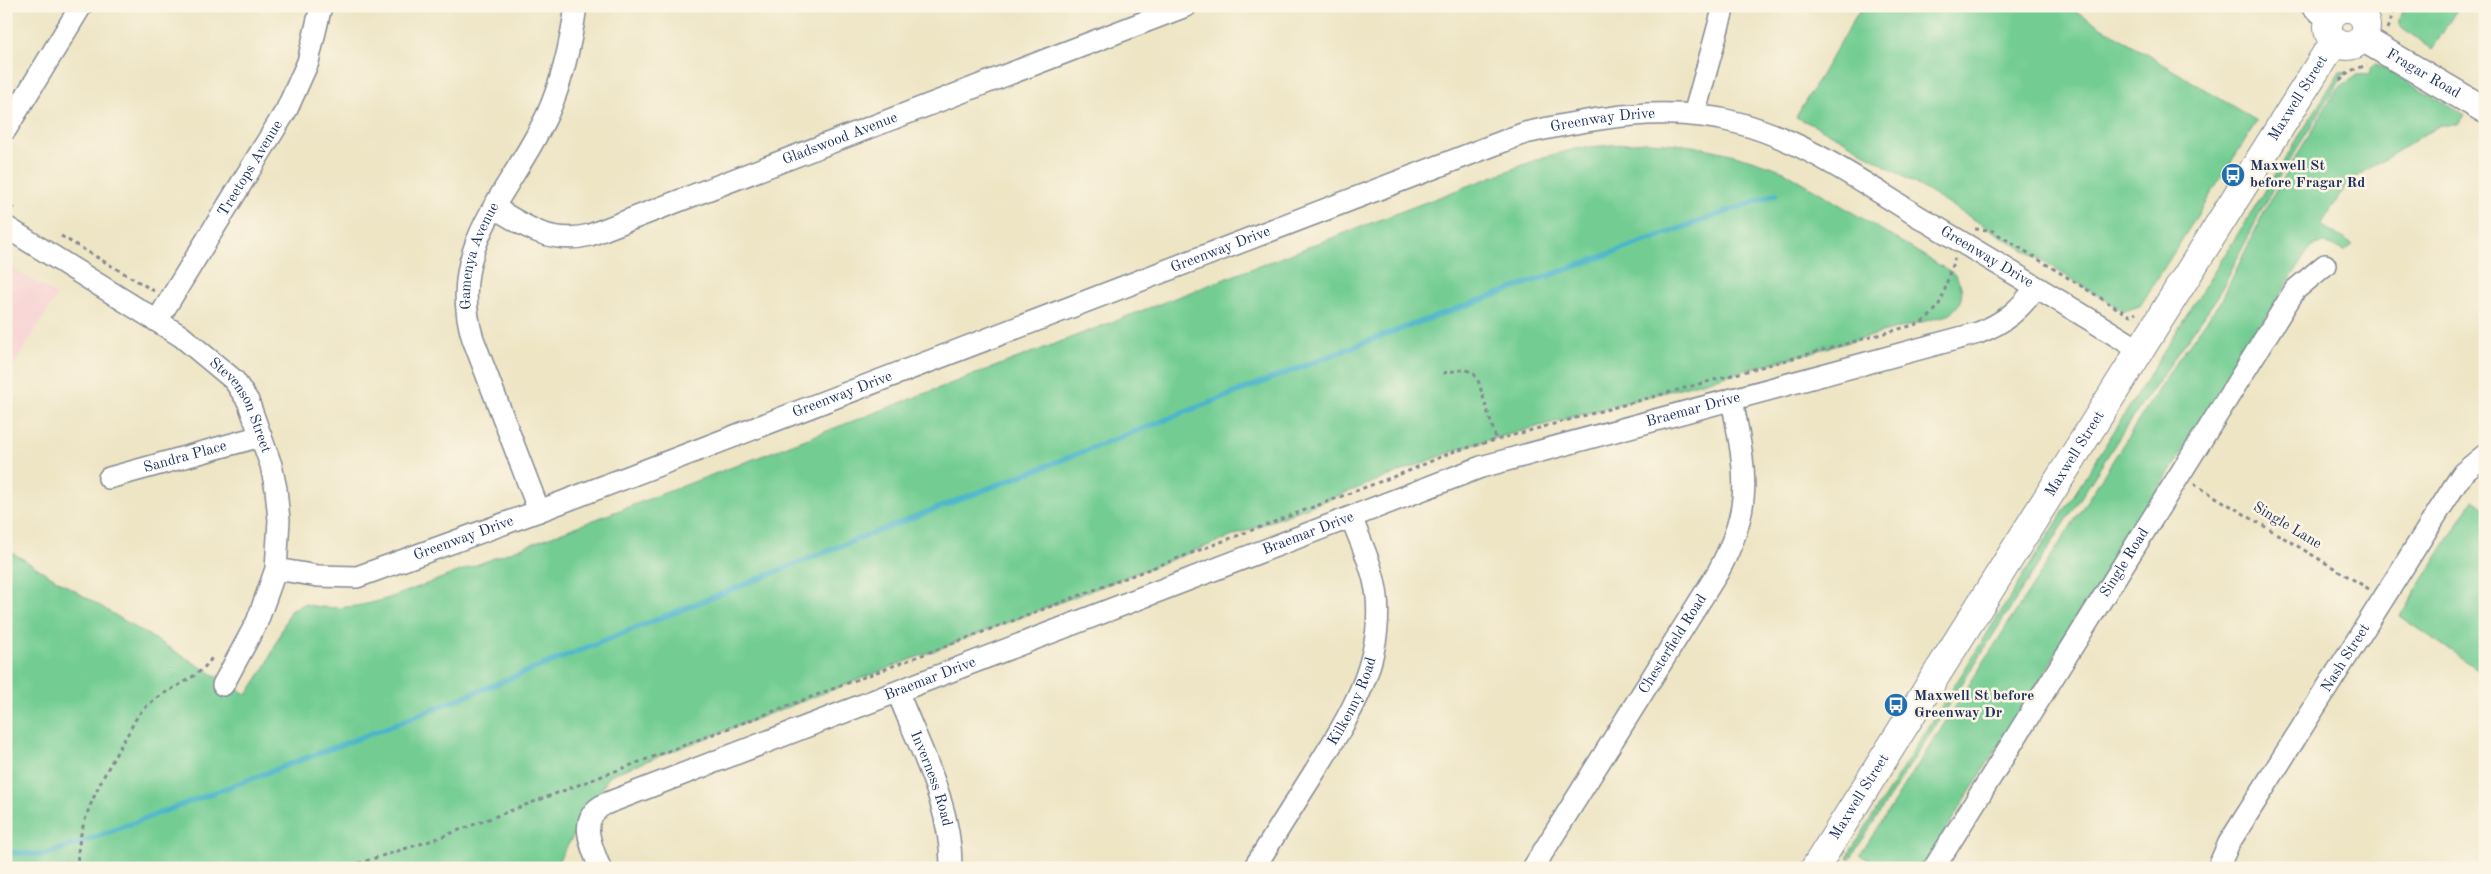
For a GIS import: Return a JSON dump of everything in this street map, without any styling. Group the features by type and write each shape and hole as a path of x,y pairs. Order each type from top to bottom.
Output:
{"main road":[{"path":"2346,7 2359,8 2367,26 2350,41 2332,40 2322,11 2334,12 2346,7"},
{"name":"Maxwell Street","path":"1816,868 2326,54 2350,41"}],"street":[{"path":"6,129 81,6"},
{"name":"Treetops Avenue","path":"157,321 287,109 308,62 321,6"},
{"name":"Gamenya Avenue","path":"539,511 472,339 466,313 466,278 471,253 538,133 557,92 572,33 576,6"},
{"name":"Gladswood Avenue","path":"495,208 526,227 548,236 569,239 590,235 1186,6"},
{"path":"1694,116 1724,6"},
{"name":"Fragar Road","path":"2350,41 2485,110"},
{"name":"Greenway Drive","path":"276,569 318,576 356,576 539,511 1525,133 1601,118 1647,113 1694,116 1738,123 1803,148 2141,351"},
{"name":"Stevenson Street","path":"6,227 197,348 234,380 248,401 271,465 278,506 276,569 257,622 223,685"},
{"name":"Single Road","path":"1934,868 2295,290 2325,265"},
{"name":"Braemar Drive","path":"600,868 588,835 590,818 599,807 605,804 1481,468 1997,326 2013,314 2036,287"},
{"name":"Chesterfield Road","path":"1534,868 1718,572 1733,542 1742,513 1745,468 1732,399"},
{"name":"Sandra Place","path":"109,478 261,436"},
{"name":"Nash Street","path":"2218,868 2229,843 2455,485 2463,473 2485,455"},
{"name":"Kilkenny Road","path":"1254,868 1344,725 1368,677 1375,643 1377,595 1374,578 1351,518"},
{"name":"Inverness Road","path":"898,693 944,811 950,838 951,868"}],"path":[{"path":"2390,24 2396,6"},
{"path":"2340,81 2350,71 2366,66"},
{"path":"6,204 23,213"},
{"path":"1973,230 1979,228 1991,230 2130,316 2137,312"},
{"path":"55,233 154,291"},
{"path":"1443,373 1465,369 1476,377 1496,439"},
{"name":"Single Lane","path":"2179,474 2384,598"},
{"path":"78,868 81,833 92,804 111,763 141,712 165,691 201,672 214,656"}],"shaded area":[{"path":"6,264 57,295 6,378"}],"green space":[{"path":"1862,6 2067,6 2257,121 2140,306 2124,311 1840,138 1796,117"},
{"path":"2404,6 2459,6 2432,50 2399,25 2399,19"},
{"path":"2375,63 2465,115 2458,125 2440,125 2349,181 2321,225 2353,245 2344,251 2325,243 2308,251 1922,868 1882,868 1860,855 2174,365 2222,299 2271,198 2337,89 2357,75 2371,74 2371,67"},
{"path":"2340,71 2345,72 2277,180 2218,296 2126,427 1850,859 1847,857"},
{"path":"1645,142 1716,150 1784,171 1954,274 1962,290 1960,301 1948,315 1470,445 610,775 554,868 6,868 6,549 247,695 267,664 290,611 304,604 339,608 372,603 395,596 1544,157 1579,148"},
{"path":"2473,500 2485,508 2485,674 2400,616"}],"waterway":[{"path":"6,852 43,855 80,843 386,728 858,539 1384,335 1776,194"}],"place":[{"name":"Maxwell St before Fragar Rd","path":"2233,175"},
{"name":"Maxwell St before Greenway Dr","path":"1896,705"}]}
